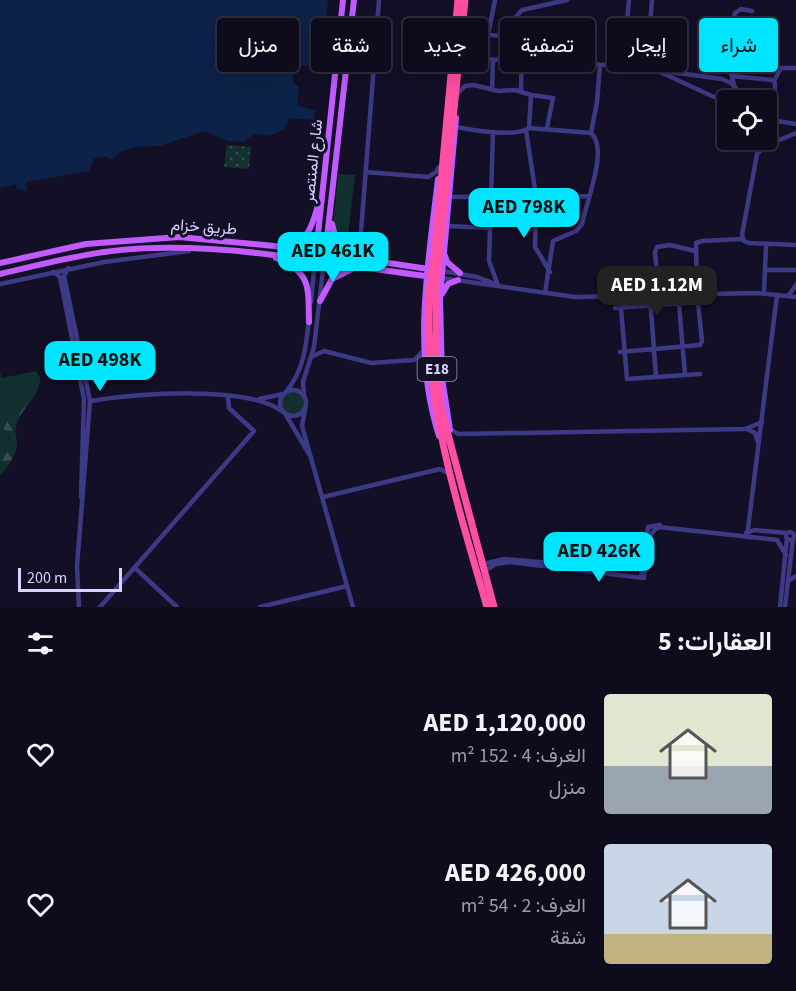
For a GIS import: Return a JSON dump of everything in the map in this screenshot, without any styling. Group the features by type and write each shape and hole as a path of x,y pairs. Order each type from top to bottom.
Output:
{"highway":[{"name":"E18","path":"458,0 454,97 437,255 431,287 429,357 444,451 487,607"},
{"name":"E18","path":"463,18 465,0"},
{"name":"E18","path":"454,97 459,72"},
{"name":"E18","path":"431,287 438,383 452,449 494,607"}],"main road":[{"name":"شارع المنتصر","path":"315,260 343,0"},
{"name":"شارع المنتصر","path":"324,262 354,0"},
{"path":"444,451 430,403 423,351 431,287 427,276 428,268 437,255 448,226 456,127 454,97"},
{"path":"452,449 442,378 440,297 442,274 437,255 439,167 454,97"},
{"path":"274,246 293,245 307,235 313,226 323,184"},
{"path":"330,212 333,234 337,243 357,258"},
{"path":"156,248 179,245 182,237"},
{"name":"طريق خزام","path":"0,263 86,244 182,237 274,246 428,268 442,274"},
{"name":"طريق خزام","path":"0,274 91,254 156,248 270,255 427,276 442,274"},
{"path":"270,255 292,264 304,275 308,286 309,322"},
{"path":"409,266 422,263 437,255"},
{"path":"437,255 447,262 459,277 448,284 440,297"},
{"path":"320,301 332,279 357,267"},
{"path":"405,273 431,287"}],"street":[{"path":"357,258 379,0"},
{"path":"495,0 488,35 500,36"},
{"path":"515,18 522,10 567,0"},
{"path":"627,18 629,0"},
{"path":"651,18 652,0"},
{"path":"735,88 732,76 734,17 741,9 752,11"},
{"path":"488,59 500,58"},
{"path":"492,90 493,60"},
{"path":"595,64 607,65"},
{"path":"591,134 597,102 600,65"},
{"path":"774,81 781,68 796,68"},
{"path":"520,91 521,72"},
{"path":"660,72 717,97"},
{"path":"669,72 711,76 727,81 735,88"},
{"path":"732,76 774,81"},
{"path":"458,80 465,86"},
{"path":"774,81 777,90"},
{"path":"454,97 465,86 478,85 492,90 520,91 553,98 547,129"},
{"path":"531,95 528,129 536,196 536,251 550,272"},
{"path":"777,120 796,124"},
{"path":"456,127 493,132 547,129 591,134 596,139 597,167 579,228 553,240 550,272 545,293"},
{"path":"493,132 489,264 499,286"},
{"path":"742,239 753,165 757,154 765,146 796,133"},
{"path":"366,172 428,177 439,167"},
{"path":"451,196 588,196"},
{"path":"448,226 490,228"},
{"path":"698,294 695,251 696,243 702,240 742,239 747,243 766,246 796,245"},
{"path":"658,296 655,252 657,247 670,244 695,251"},
{"path":"764,293 766,246"},
{"path":"0,284 68,268 201,249"},
{"name":"شارع المنتصر","path":"285,393 298,375 304,358 315,260"},
{"name":"شارع المنتصر","path":"304,395 303,382 311,357 324,262"},
{"path":"68,268 64,276 87,402 81,446 81,508 76,566 79,607"},
{"path":"765,270 796,270"},
{"path":"53,272 60,277 87,402"},
{"path":"442,274 499,286 593,297 764,293 796,297"},
{"path":"788,296 796,285"},
{"path":"747,535 777,295"},
{"path":"650,296 656,377"},
{"path":"622,352 700,345 702,341 698,302 618,308 622,352 627,379 700,374"},
{"path":"679,304 685,375"},
{"path":"311,357 324,351 366,363 414,360 424,367"},
{"path":"414,360 423,351"},
{"path":"253,400 297,390 304,395 307,403 302,426 315,464 353,607"},
{"path":"87,402 163,393 253,400 271,404 284,414 298,416 304,410"},
{"path":"285,393 279,404 315,464"},
{"path":"99,607 254,431 229,408 228,397"},
{"path":"449,428 460,434 745,429 762,422"},
{"path":"745,429 755,433 759,445"},
{"path":"452,449 455,438 460,434"},
{"path":"440,469 446,459"},
{"path":"323,497 440,469 450,474"},
{"path":"485,567 510,562 642,576 646,533 650,526 741,534 777,540 786,555"},
{"path":"747,535 754,530 789,536"},
{"path":"780,607 789,536"},
{"path":"785,607 790,567 789,536"},
{"path":"788,581 796,575 790,567"},
{"path":"135,568 177,607"},
{"path":"260,607 347,586"}],"green space":[{"path":"227,145 251,147 249,169 224,167"},
{"path":"338,174 355,175 347,244 339,241 333,226"},
{"path":"36,371 40,377 35,378 35,386 19,403 0,410 0,372 2,378"},
{"path":"40,377 38,390 17,423 15,430 17,446 14,455 0,475 0,452 10,442 10,437 0,423 0,410 19,403 35,386 34,378"},
{"path":"293,392 301,395 304,403 301,411 293,414 285,411 282,403 285,395"},
{"path":"0,423 7,429 10,442 0,452"}],"water":[{"path":"0,0 328,0 326,18 311,18 311,65 299,66 299,18 217,18 217,72 294,72 293,83 299,87 297,106 315,110 314,120 289,118 285,129 269,136 254,134 244,142 228,141 205,131 159,146 134,147 120,152 111,160 106,156 94,158 89,171 26,182 27,191 17,189 16,184 0,188"}]}
